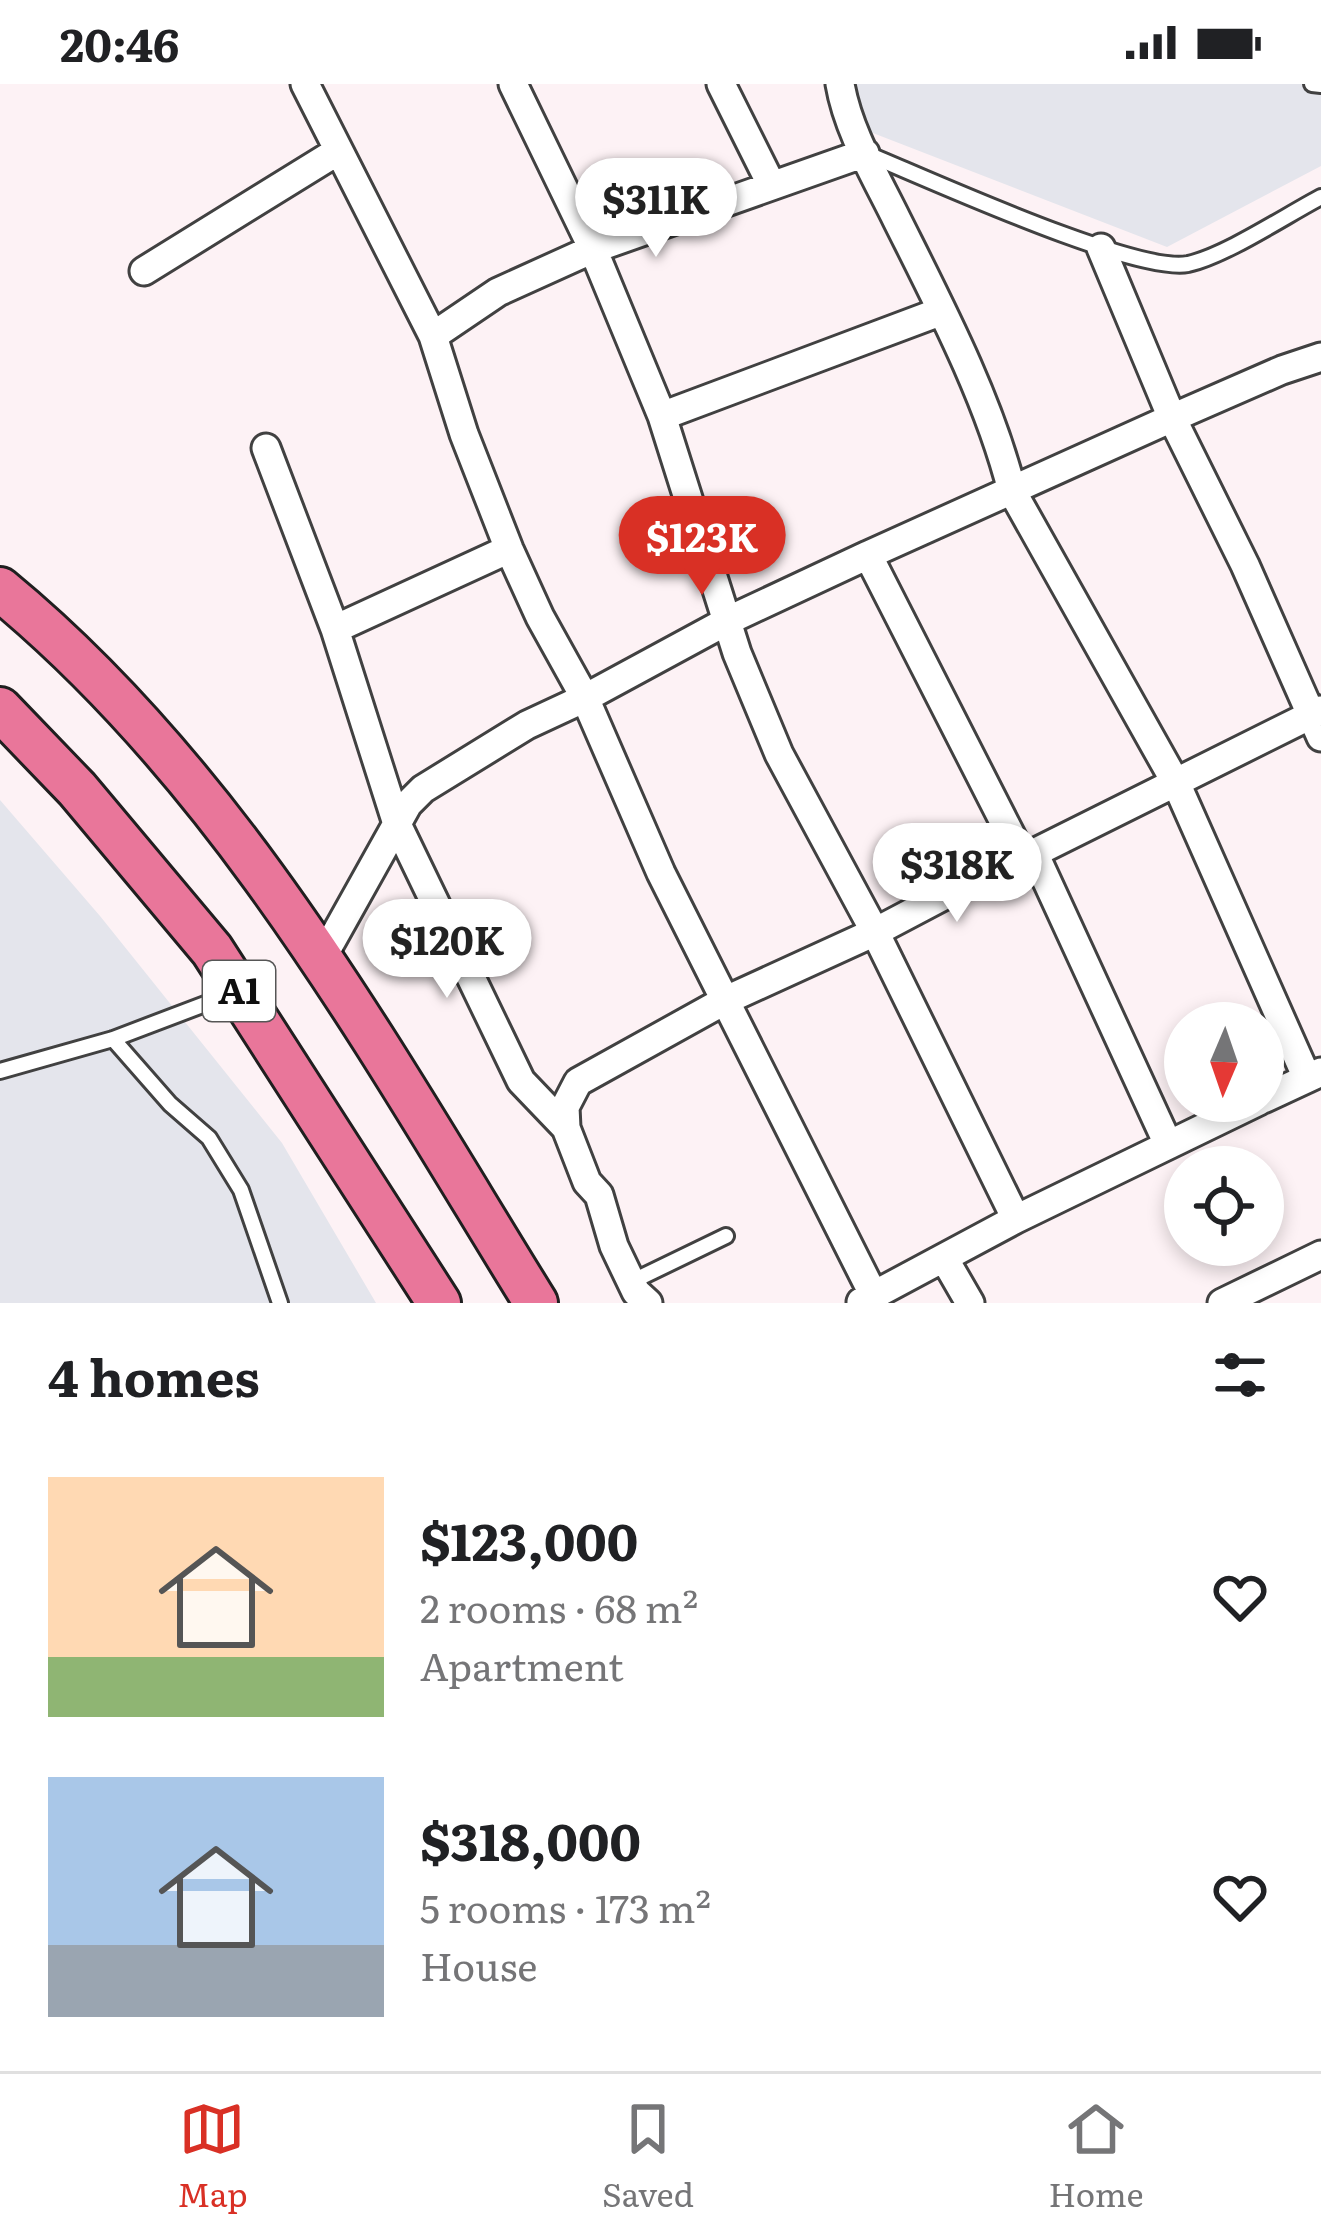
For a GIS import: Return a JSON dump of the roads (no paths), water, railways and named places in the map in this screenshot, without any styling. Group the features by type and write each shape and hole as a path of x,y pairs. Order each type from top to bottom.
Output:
{"main road":[{"name":"A1","path":"0,590 44,625 132,717 237,840 322,958 536,1303"},
{"name":"A1","path":"0,709 92,807 212,950 439,1303"}],"street":[{"path":"305,84 433,336 464,434 509,549 585,698 661,873 866,1299 1214,1122"},
{"path":"513,84 593,249 662,416 737,653 779,754 875,932 1016,1219"},
{"path":"721,84 771,184"},
{"path":"840,84 865,153 942,311 1012,491 1177,784 1314,1075 1284,1089"},
{"path":"143,271 338,151"},
{"path":"433,336 499,292 593,249 865,153"},
{"path":"640,1292 614,1246 599,1195 587,1182 566,1128 565,1107 578,1082 724,1001 1317,721 1172,418 1101,248"},
{"path":"662,416 942,311"},
{"path":"322,958 407,804 527,724 868,555 1172,418 1321,357"},
{"path":"266,448 335,629 397,824 521,1081 566,1128"},
{"path":"335,629 509,549"},
{"path":"868,555 1028,854 1168,1144"},
{"path":"1222,1303 1321,1255"},
{"path":"944,1258 970,1303"}],"lane":[{"path":"1312,85 1321,85"},
{"path":"865,153 1101,248 1167,265 1190,263 1321,197"},
{"path":"0,1071 113,1039 239,991"},
{"path":"113,1039 170,1104 208,1138 242,1190 280,1303"},
{"path":"640,1292 726,1236"}]}
